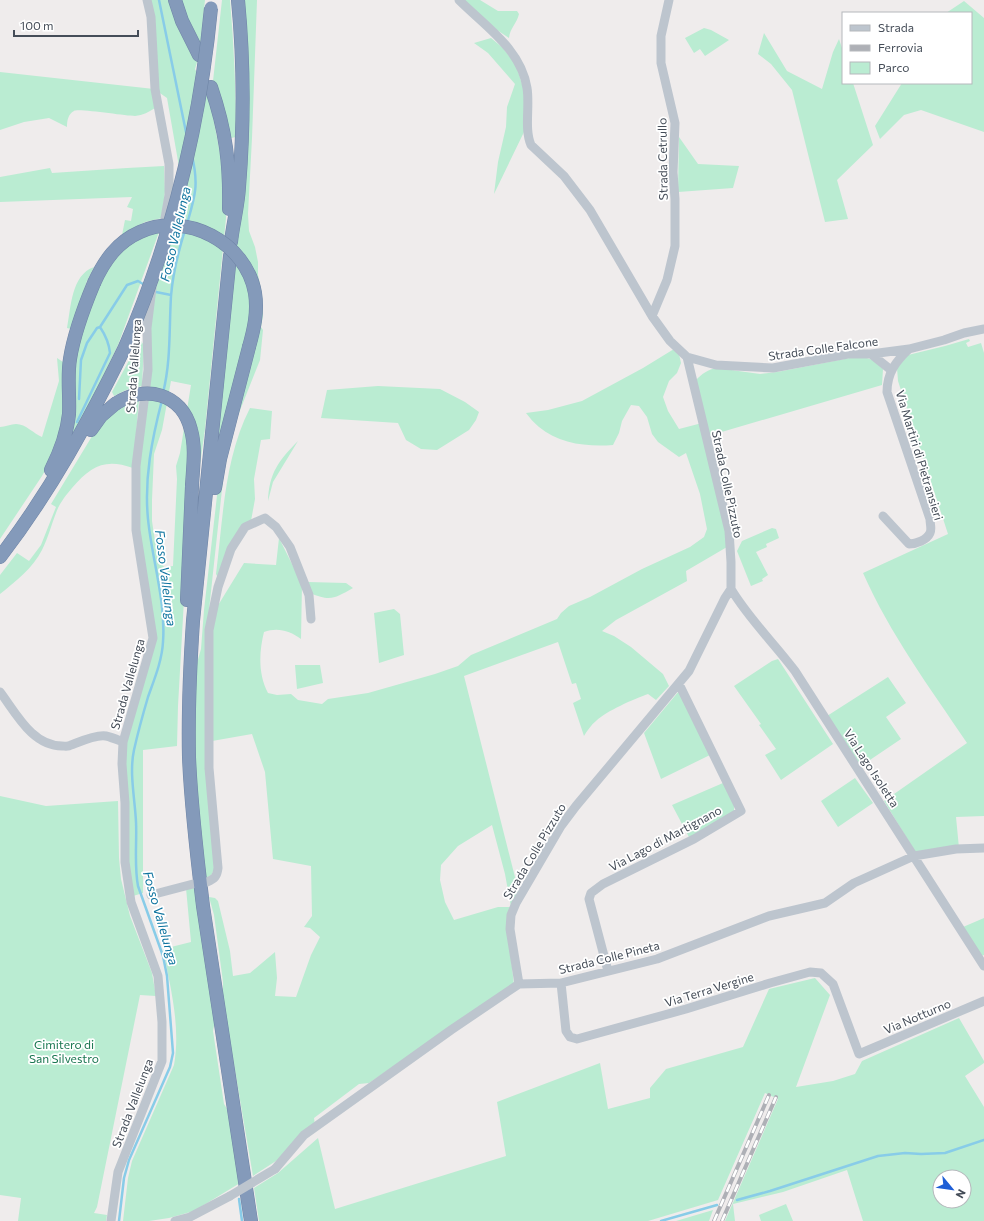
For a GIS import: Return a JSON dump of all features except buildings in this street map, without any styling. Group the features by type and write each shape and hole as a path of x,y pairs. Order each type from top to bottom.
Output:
{"highway":[{"path":"175,0 182,21 199,55"},
{"path":"211,87 219,111 227,148 231,239 236,217 239,188 242,118 242,54 238,0"},
{"path":"0,557 60,469 97,403 125,347 149,286 180,186 201,88 211,4"},
{"path":"44,494 43,484 57,458 67,426 71,352 82,314 94,282 108,256 117,247 139,232 179,225 205,233 221,242 234,252 243,264 251,279 255,292 256,314 249,347 217,472 212,510 204,518"},
{"path":"230,256 191,652 190,758 197,854 203,906 251,1221"},
{"path":"60,469 72,461 101,416 115,404 132,395 148,393 164,397 180,408 188,420 193,438 194,452 191,536 184,644 191,652"}],"street":[{"name":"Strada Vallelunga","path":"111,1221 118,1172 162,1061 162,1022 158,976 131,902 125,862 125,803 122,764 123,742 153,638 136,530 136,466 148,370 147,328 169,195 169,164 155,89 151,17 147,0"},
{"path":"459,0 499,38 518,62 524,75 527,88 529,108 528,130 531,145 564,176 590,210 652,316 670,341 687,357"},
{"name":"Strada Cetrullo","path":"652,316 667,280 675,246 675,199 673,172 674,123 672,107 661,63 660,43 669,0"},
{"name":"Strada Colle Falcone","path":"687,357 716,365 773,368 848,354 871,354 909,349 964,333 984,329"},
{"name":"Via Martiri di Pietransieri","path":"883,516 909,544 914,544 923,540 931,531 930,519 887,392 887,385 891,370 909,349"},
{"path":"871,354 891,370"},
{"name":"Strada Colle Pizzuto","path":"519,984 510,929 511,915 516,903 561,826 689,671 725,598 731,589 731,562 728,530 687,357"},
{"path":"207,882 217,875 218,868 209,768 209,630 218,587 231,549 245,526 265,518 276,527 290,547 304,581 309,595 311,619"},
{"name":"Via Lago Isoletta","path":"731,589 741,607 780,650 795,671 984,966"},
{"name":"Via Lago di Martignano","path":"608,972 590,899 590,893 603,884 694,839 741,811 679,684"},
{"path":"0,692 32,733 44,743 55,746 69,746 105,735 123,742"},
{"name":"Strada Colle Pineta","path":"519,984 561,983 657,959 769,916 825,903 854,883 914,856 956,849 984,848"},
{"path":"151,895 193,884"},
{"name":"Via Terra Vergine","path":"561,983 566,1031 570,1037 577,1039 686,1009 810,972 821,973 833,984 859,1054"},
{"path":"175,1221 190,1217 230,1196 275,1169 304,1135 451,1030 519,984"},
{"name":"Via Notturno","path":"859,1054 984,1001"}],"green space":[{"path":"149,0 173,0 198,59 195,69 210,101 225,179 226,218 205,429 186,564 177,746 143,750 143,893 133,896 129,863 125,745 156,637 140,537 139,456 150,306 185,201 167,98 157,91","holes":["171,381 191,385 180,453 176,466 177,479 173,566 164,567 159,560 152,521 154,454 162,430"]},
{"path":"177,0 205,0 200,48"},
{"path":"222,0 230,0 233,34 236,137 231,138 213,81"},
{"path":"241,0 257,0 248,214 249,231 255,247 258,262 258,275 262,294 263,316 261,327 263,330 260,360 235,423 224,471 205,647 205,732 214,869 212,874 206,879 198,811 194,753 195,670 201,649 219,478 221,433 215,448 237,241"},
{"path":"463,0 480,0 498,11 517,11 519,14 509,38 497,30"},
{"path":"964,1 984,18 984,132 921,110 904,115 880,139 875,126 901,84 972,84 972,12 948,12"},
{"path":"704,28 711,30 729,40 705,56 700,49 694,53 685,38"},
{"path":"764,33 787,71 822,89 833,52 839,39 842,48 842,84 853,84 873,145 837,180 848,219 825,222 792,90 771,64 758,54"},
{"path":"491,38 503,48 516,65 527,100 524,132 494,194 498,162 506,127 507,107 515,84 488,53 474,43"},
{"path":"0,72 154,89 155,108 141,115 135,116 77,110 72,112 69,116 67,127 49,118 24,122 0,130"},
{"path":"679,137 698,164 739,166 733,188 678,192"},
{"path":"164,166 165,191 162,218 145,222 122,235 125,220 131,221 133,209 127,207 132,197 0,202 0,177 50,168 52,173"},
{"path":"159,232 118,345 90,404 72,433 73,375 82,331 105,270 121,251 138,239"},
{"path":"94,267 87,281 71,329 67,328 71,302 76,285 86,271"},
{"path":"969,339 970,341 966,343 968,347 981,343 984,353 984,816 956,817 959,848 916,853 884,801 967,743 885,618 863,573 948,534 898,381 897,368 908,355"},
{"path":"140,340 144,345 142,386 126,390 114,396 112,392"},
{"path":"674,349 679,354 681,363 677,373 669,381 663,397 668,411 679,429 702,423 727,531 727,547 686,571 687,581 616,620 602,631 614,636 631,647 663,674 669,686 656,700 648,694 606,713 592,724 584,736 573,703 581,699 576,683 572,684 558,642 464,676 519,893 507,922 514,985 369,1083 359,1084 314,1118 315,1125 279,1159 253,1176 223,1000 223,982 214,915 209,897 215,898 218,901 230,951 233,976 250,973 275,952 277,978 275,996 296,997 311,955 320,937 310,928 304,927 312,916 311,866 273,859 265,772 252,734 212,741 212,628 217,607 244,563 276,565 279,538 302,584 301,639 293,634 279,630 264,632 260,655 262,678 268,693 277,695 291,694 298,700 322,704 328,699 368,693 458,666 471,655 557,619 569,606 590,597 642,569 690,547 704,537 707,529 700,494 686,453 679,457 658,442 652,434 647,417 639,406 631,405 622,421 619,433 613,445 584,445 565,441 547,433 535,424 526,413 548,410 582,401 643,368","holes":["492,825 505,874 511,907 498,907 454,920 445,902 440,880 441,865 458,846"]},
{"path":"855,357 870,359 883,369 882,385 708,436 696,380 708,371 717,368 760,374"},
{"path":"57,358 63,362 63,423 52,458 42,476 0,539 0,427 20,424 42,437 59,381"},
{"path":"378,386 440,389 465,402 479,412 476,420 469,430 437,450 421,449 406,440 398,423 321,418 327,390"},
{"path":"139,400 133,468 123,465 106,464 92,469 79,480 59,506 46,541 34,563 12,585 0,594 0,575 17,553 29,561 41,545 56,507 51,504 100,423 117,408"},
{"path":"250,408 272,411 270,439 261,440 254,479 255,499 251,521 219,580 216,574 226,490 235,448 241,428"},
{"path":"298,441 273,482 268,501 270,482 276,468 285,454"},
{"path":"772,528 776,529 779,538 766,544 767,547 756,552 768,575 762,579 763,581 751,586 737,551 742,541"},
{"path":"308,582 346,583 353,588 333,598 328,598 310,593"},
{"path":"394,609 400,614 404,655 379,663 374,613"},
{"path":"778,659 833,744 781,780 765,755 776,749 759,725 761,724 734,686 772,661"},
{"path":"295,665 320,665 323,683 297,689"},
{"path":"888,677 906,703 886,717 901,739 861,766 827,716"},
{"path":"679,691 710,755 661,779 644,733"},
{"path":"855,778 873,803 838,827 821,801"},
{"path":"723,783 734,803 734,813 690,839 672,805"},
{"name":"Cimitero di San Silvestro","path":"0,796 46,806 118,801 121,879 130,916 152,973 156,996 140,995 97,1207 94,1213 107,1215 106,1221 18,1221 21,1198 0,1195"},
{"path":"196,885 215,1020 213,1031 224,1104 229,1112 240,1183 194,1211 169,1218 149,1221 123,1221 128,1178 132,1161 174,1065 176,1036 174,1006 163,949 191,942 186,888"},
{"path":"984,918 984,955 981,956 963,927"},
{"path":"815,978 830,995 796,1087 833,1081 855,1074 862,1061 959,1018 984,1061 984,1063 965,1076 984,1107 984,1221 863,1221 847,1170 783,1192 733,1204 735,1221 725,1221 778,1099 765,1093 718,1200 648,1221 259,1221 254,1188 278,1173 318,1138 335,1209 506,1156 497,1102 600,1063 608,1109 650,1098 650,1088 666,1069 743,1047 769,989"},
{"path":"786,1204 793,1221 761,1221 759,1215"},
{"path":"713,1210 709,1221 676,1221"}],"waterway":[{"name":"Fosso Vallelunga","path":"159,0 186,132"},
{"name":"Fosso Vallelunga","path":"187,224 196,183 192,156"},
{"name":"Fosso Vallelunga","path":"163,393 169,357 172,287 176,263 185,230"},
{"path":"79,399 81,360 87,343 97,328 100,327 127,285 138,281 143,284"},
{"path":"156,292 171,295"},
{"path":"77,422 110,353 107,340 100,327"},
{"name":"Fosso Vallelunga","path":"119,1221 124,1178 129,1160 170,1067 173,1053 167,976 163,956 138,886 136,862 136,822 132,777 134,750 159,663 163,642 161,596 150,534 147,504 150,459 162,400"},
{"path":"737,1200 770,1191 878,1156 905,1153 945,1153 984,1140"},
{"path":"239,1199 242,1221"},
{"path":"661,1221 717,1205"}],"railway":[{"path":"714,1221 769,1095"},
{"path":"722,1221 776,1097"}]}
